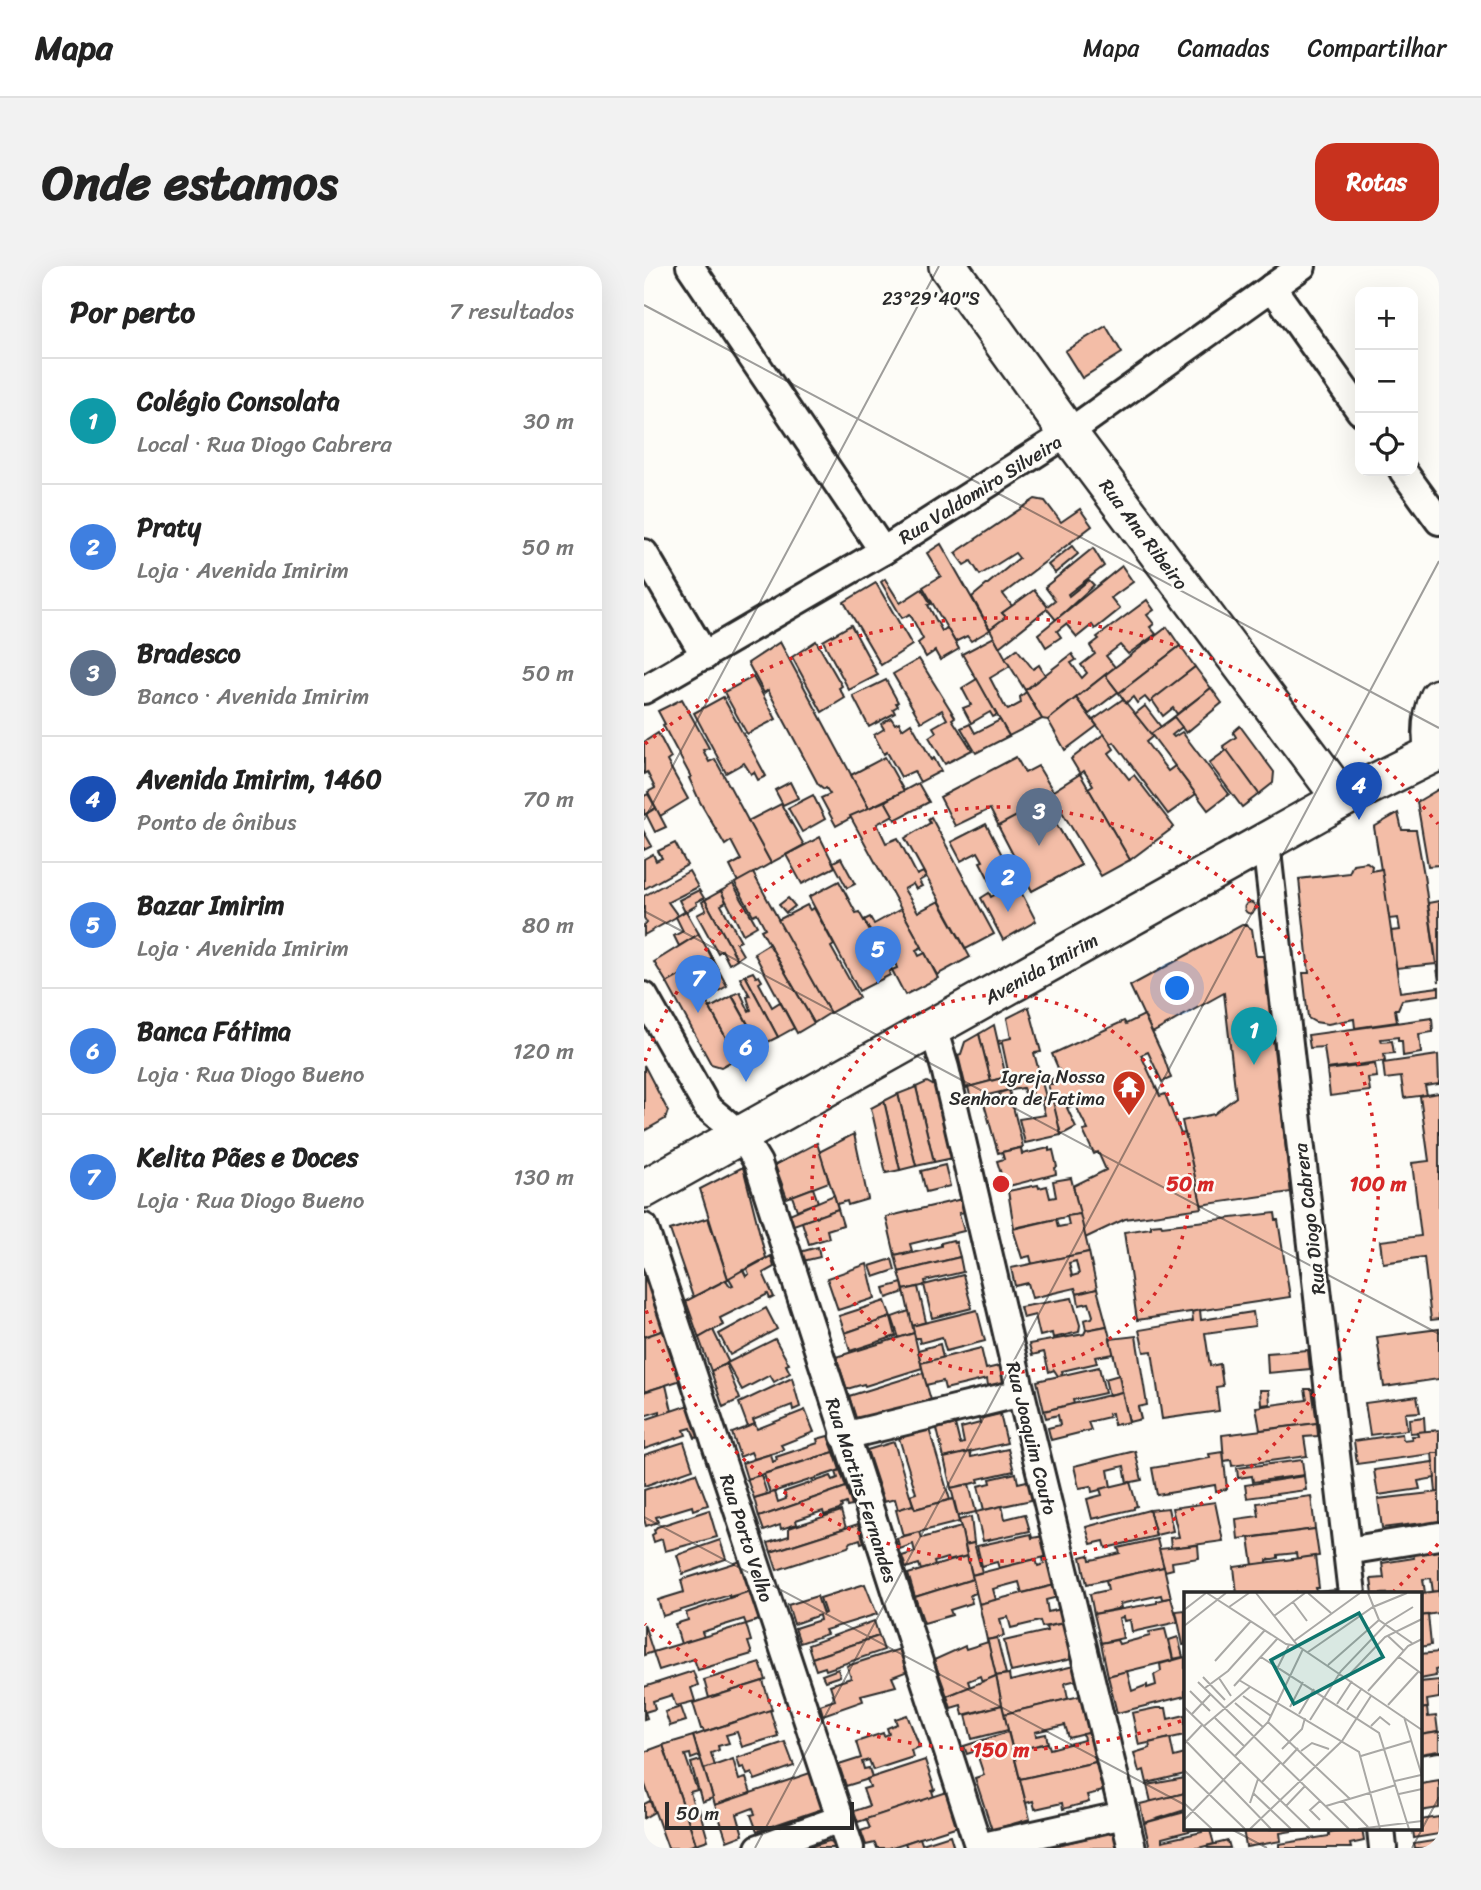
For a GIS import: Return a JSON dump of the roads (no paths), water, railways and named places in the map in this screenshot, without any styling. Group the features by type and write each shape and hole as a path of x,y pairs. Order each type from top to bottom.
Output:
{"main road":[{"name":"Rua Ana Ribeiro","path":"948,266 1068,433 1342,799"},
{"path":"1436,751 1431,735 1439,698"},
{"name":"Avenida Imirim","path":"644,1189 1342,799 1436,751"}],"street":[{"path":"690,266 883,551"},
{"name":"Rua Valdomiro Silveira","path":"644,690 883,551 1068,433 1302,266"},
{"path":"1272,287 1355,404"},
{"path":"1407,476 1439,521"},
{"path":"644,553 705,656"},
{"name":"Rua Diogo Cabrera","path":"1266,843 1352,1592"},
{"path":"644,996 707,1107 741,1135"},
{"name":"Rua Joaquim Couto","path":"933,1028 945,1068 1132,1848"},
{"name":"Rua Martins Fernandes","path":"741,1135 758,1163 979,1848"},
{"name":"Rua Porto Velho","path":"644,1227 850,1848"},
{"path":"844,1436 1021,1393"},
{"path":"1347,1551 1439,1536"},
{"path":"979,1848 1124,1815"},
{"path":"759,1848 840,1819"},
{"path":"1381,1830 1383,1848"}],"place":[{"name":"Avenida Imirim, 1460","path":"1359,820"},
{"name":"Bradesco","path":"1039,846"},
{"name":"Praty","path":"1008,912"},
{"name":"Bazar Imirim","path":"878,984"},
{"name":"Kelita Pães e Doces","path":"698,1013"},
{"name":"Colégio Consolata","path":"1254,1065"},
{"name":"Banca Fátima","path":"746,1082"},
{"name":"Igreja Nossa Senhora de Fatima","path":"1129,1117"}]}
